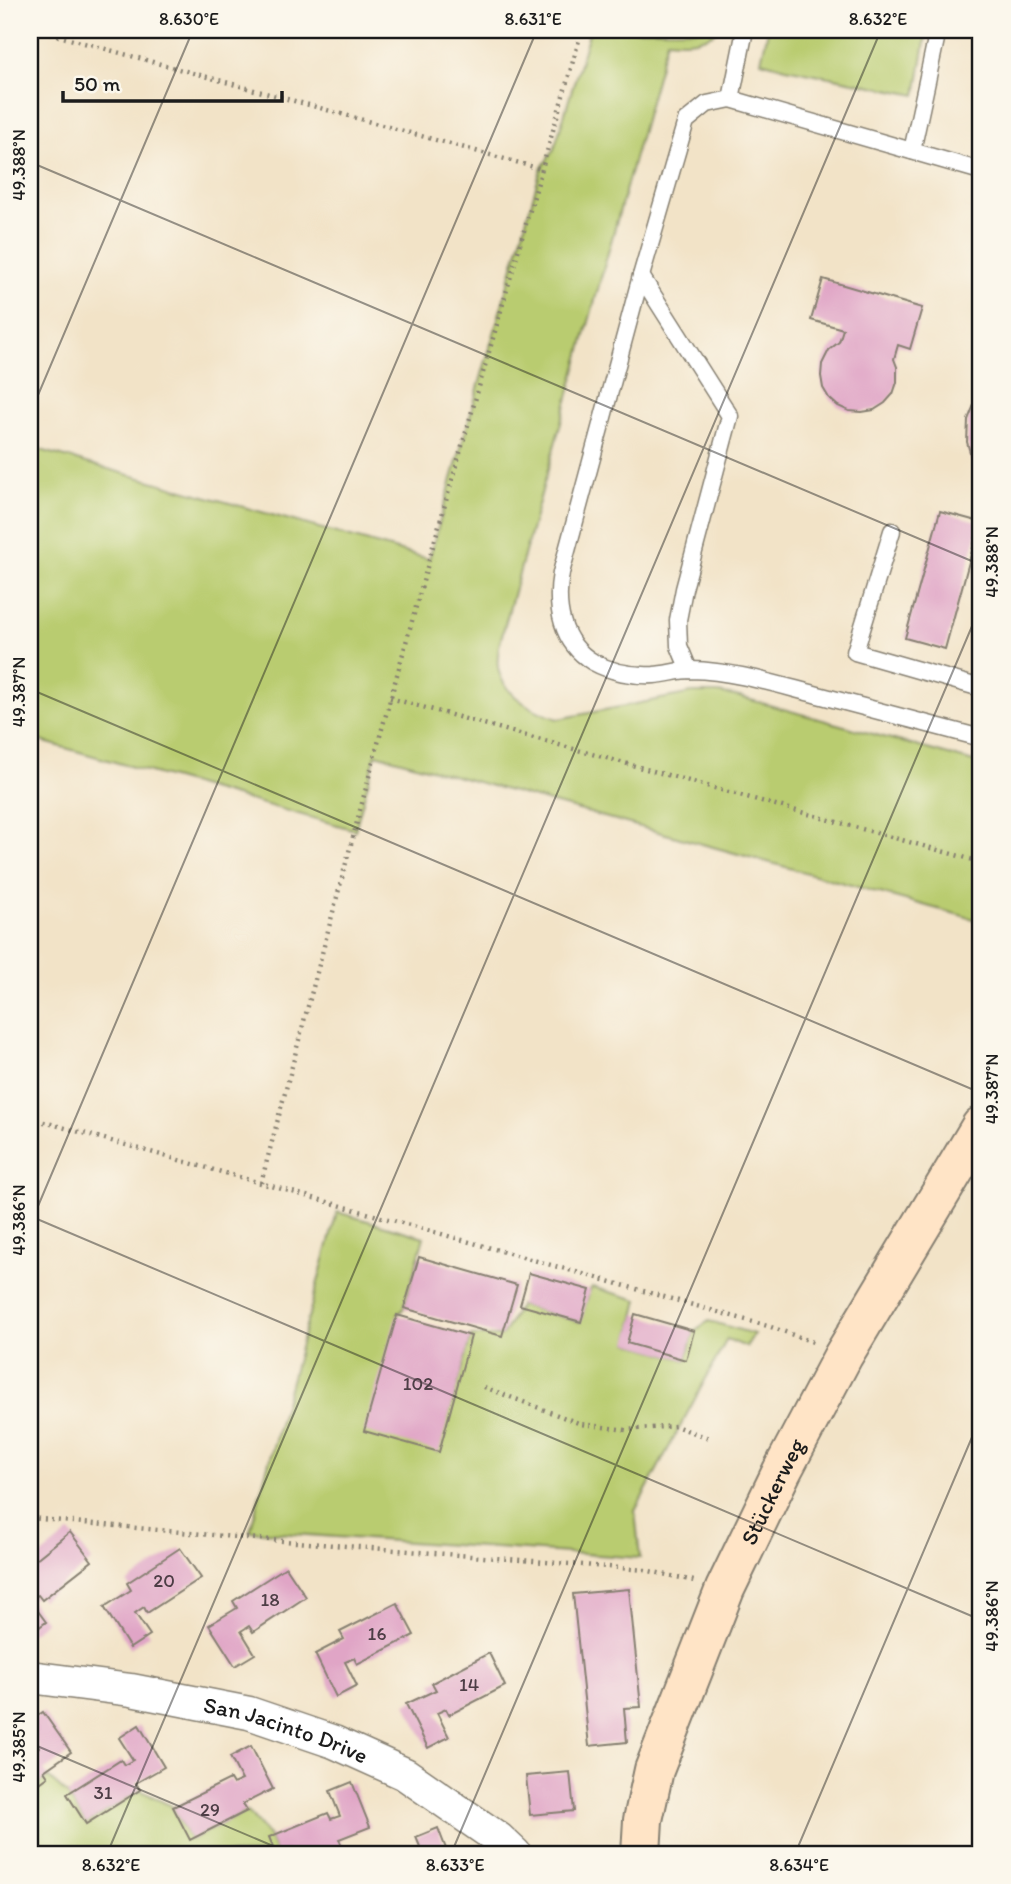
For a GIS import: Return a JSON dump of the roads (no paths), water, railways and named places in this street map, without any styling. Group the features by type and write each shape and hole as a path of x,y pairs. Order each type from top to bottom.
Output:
{"street":[{"name":"Stückerweg","path":"641,1854 643,1820 654,1770 725,1588 782,1471 843,1356 973,1140"},
{"name":"San Jacinto Drive","path":"30,1677 131,1690 249,1713 334,1742 405,1774 499,1839 515,1854"}],"lane":[{"path":"730,99 745,30"},
{"path":"912,151 938,30"},
{"path":"981,171 730,99 707,104 685,121 557,592 564,628 575,646 592,662 613,671 637,675 689,670 740,674 981,738"},
{"path":"641,276 730,416 678,620 679,646 689,670"},
{"path":"892,531 855,652 978,683"}]}
